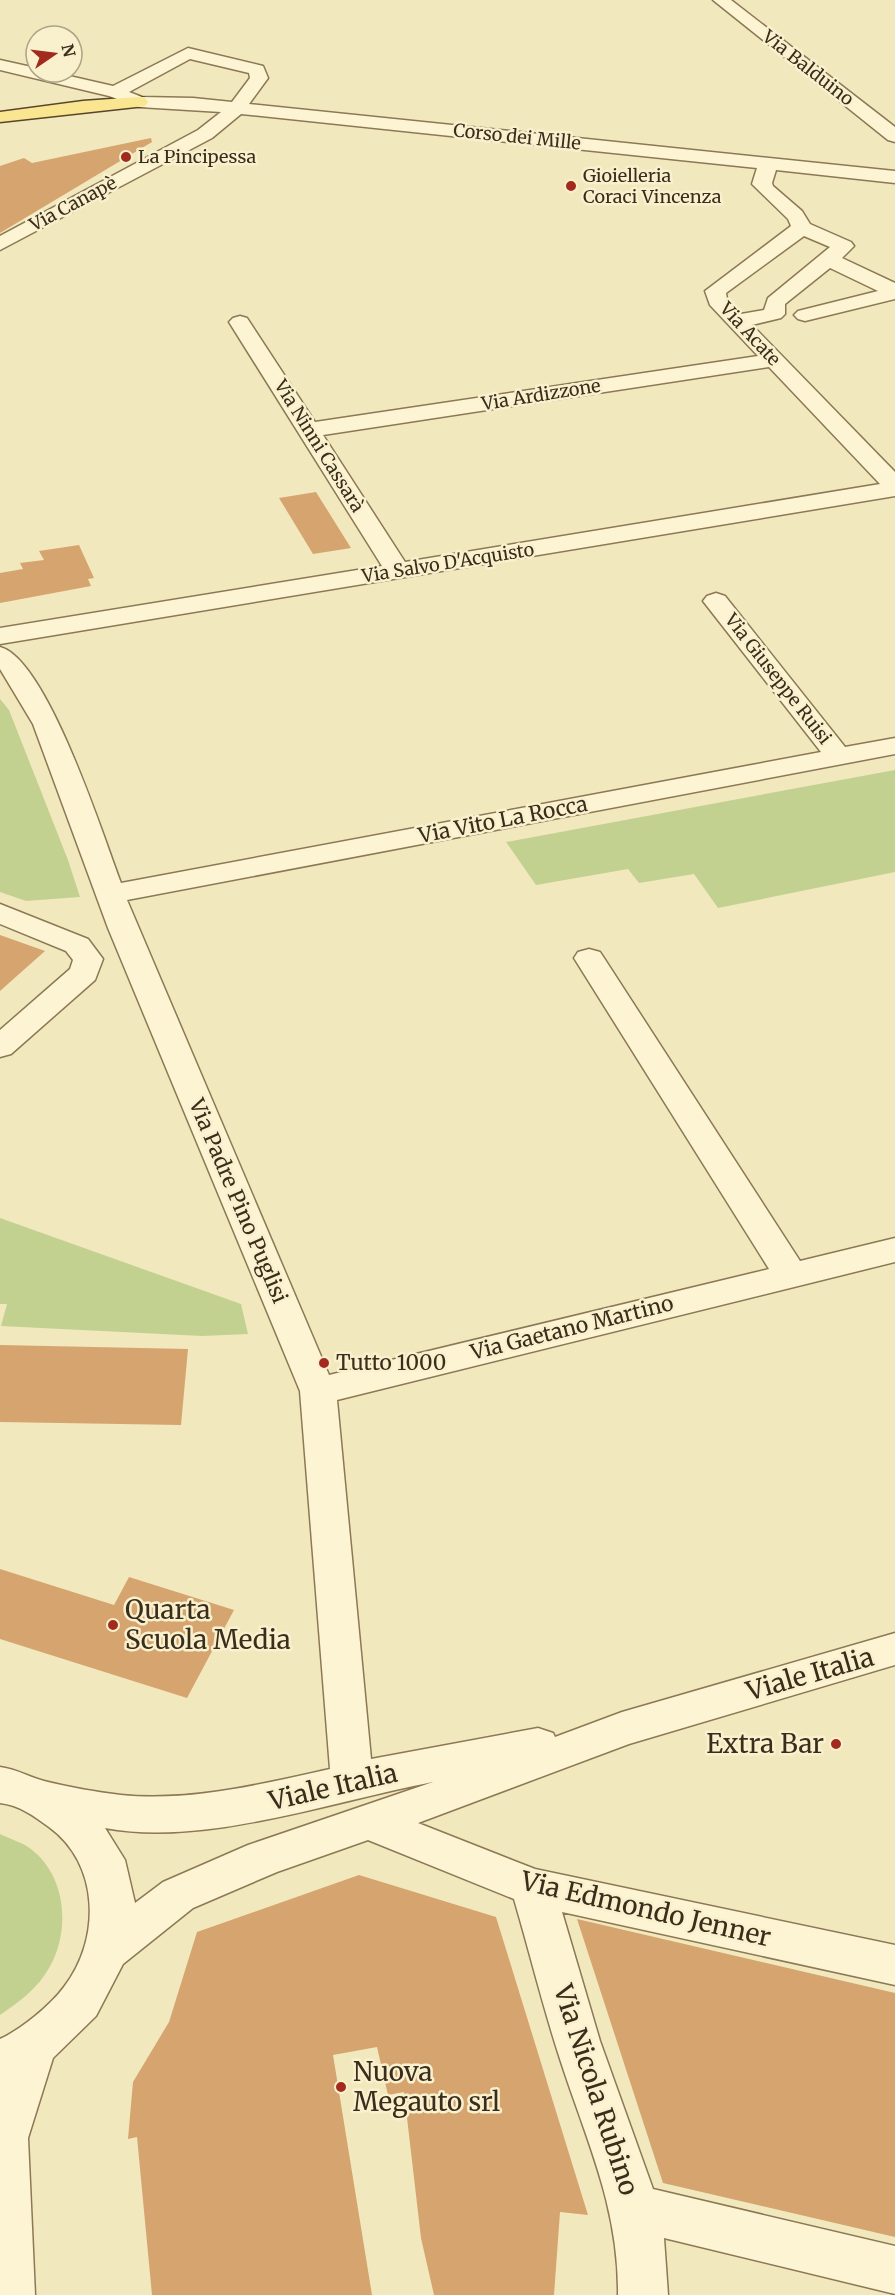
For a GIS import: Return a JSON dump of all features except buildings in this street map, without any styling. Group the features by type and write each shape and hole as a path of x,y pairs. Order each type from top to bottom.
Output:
{"main road":[{"path":"0,117 83,106 140,102"}],"street":[{"name":"Via Balduino","path":"721,0 895,136"},
{"name":"Via Canapè","path":"0,244 205,134 237,108 259,78 257,70 188,53 116,92"},
{"path":"0,64 116,92 140,102"},
{"name":"Corso dei Mille","path":"140,102 193,103 895,177"},
{"path":"737,321 774,314 776,302 844,246 802,228 800,220 768,192 762,184 768,164"},
{"name":"Via Acate","path":"802,228 715,291 717,300 895,488"},
{"path":"828,259 895,292"},
{"path":"805,315 895,292"},
{"name":"Via Ninni Cassarà","path":"240,322 398,571"},
{"name":"Via Ardizzone","path":"309,430 773,360"},
{"name":"Via Salvo D'Acquisto","path":"0,636 895,488"},
{"name":"Via Giuseppe Ruisi","path":"716,601 839,757"},
{"name":"Via Padre Pino Puglisi","path":"0,655 15,669 46,724 111,894 318,1391 352,1781"},
{"name":"Via Vito La Rocca","path":"111,894 895,746"},
{"path":"0,913 77,945 88,959 84,973 0,1047"},
{"path":"589,958 791,1275"},
{"name":"Via Gaetano Martino","path":"318,1391 895,1250"},
{"name":"Viale Italia","path":"107,1950 177,1895 263,1858 459,1791 622,1729 895,1649"},
{"name":"Viale Italia","path":"13,1788 121,1813 177,1814 254,1804 352,1781 622,1729"},
{"path":"10,2295 4,2138 17,2054 80,2002 107,1950 113,1904 103,1860 78,1824 13,1788"},
{"name":"Via Edmondo Jenner","path":"369,1822 532,1887 895,1965"},
{"name":"Via Nicola Rubino","path":"532,1887 584,2062 636,2208 644,2276 643,2295"},
{"path":"636,2208 895,2270"}],"green space":[{"path":"0,699 9,710 68,860 80,897 26,901 0,892"},
{"path":"895,770 895,872 718,908 694,874 639,883 628,869 536,885 506,842"},
{"path":"0,1218 241,1304 248,1334 202,1336 1,1326 7,1304 0,1304"},
{"path":"0,1834 25,1845 39,1856 49,1869 57,1885 62,1919 61,1936 56,1953 45,1975 28,1994 0,2015"}],"place":[{"name":"La Pincipessa","path":"126,157"},
{"name":"Gioielleria Coraci Vincenza","path":"571,186"},
{"name":"Tutto 1000","path":"324,1363"},
{"name":"Quarta Scuola Media","path":"113,1625"},
{"name":"Extra Bar","path":"836,1744"},
{"name":"Nuova Megauto srl","path":"341,2087"}]}
